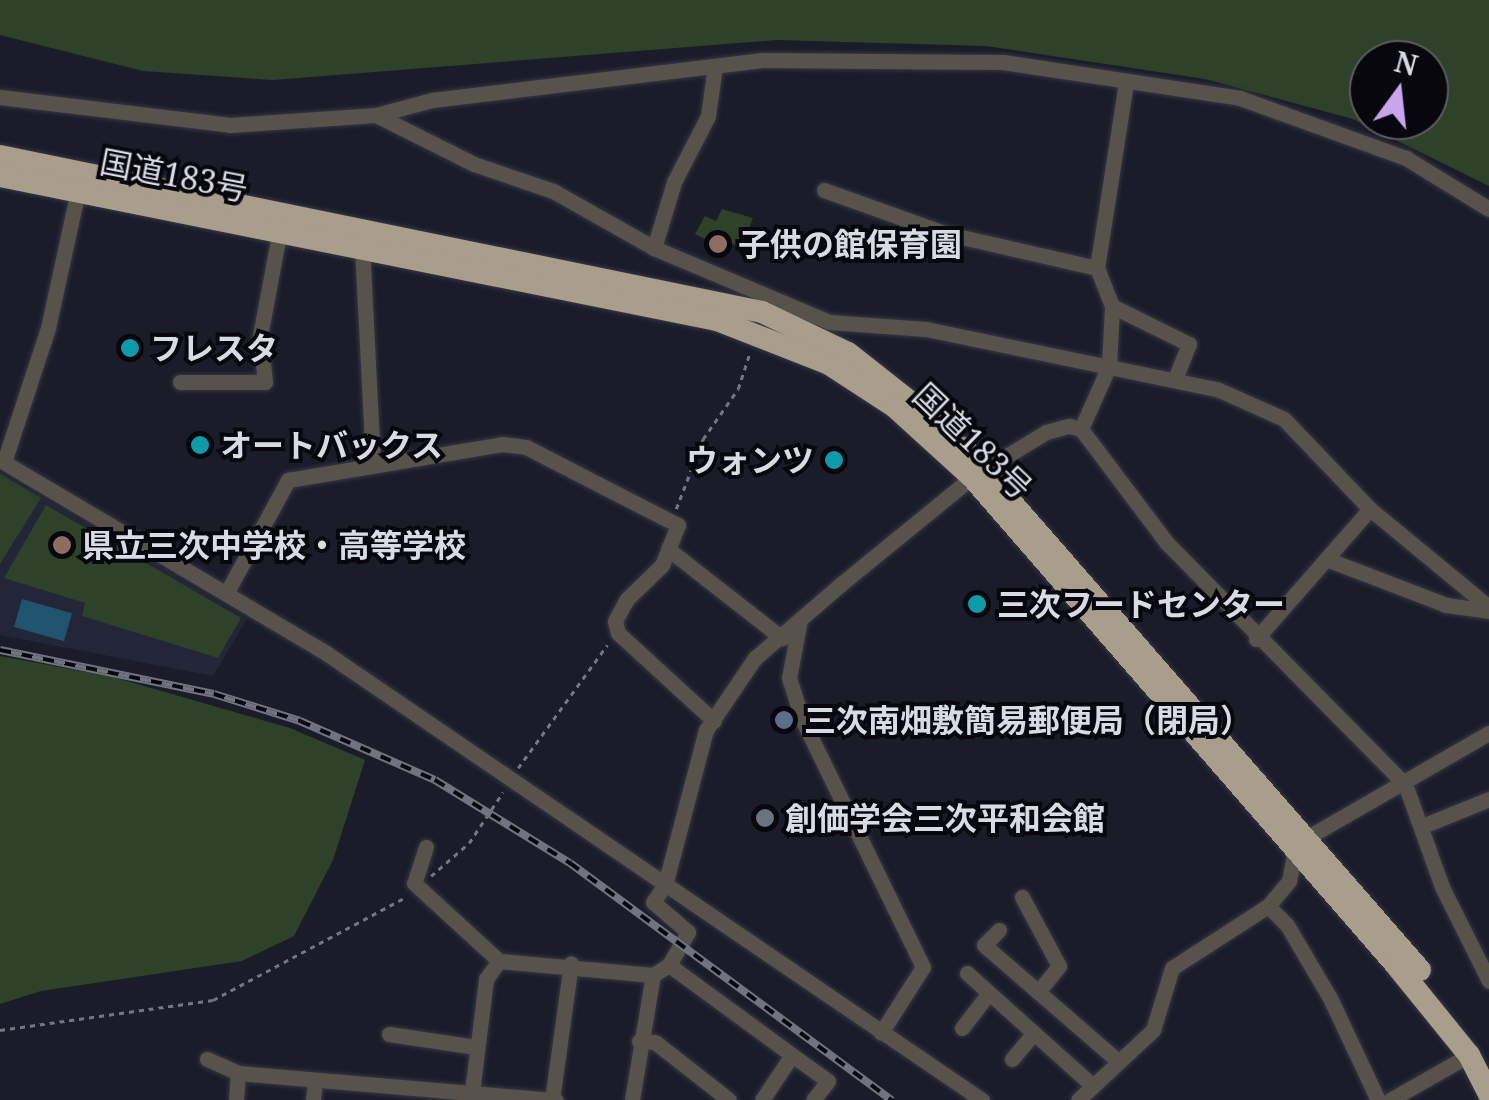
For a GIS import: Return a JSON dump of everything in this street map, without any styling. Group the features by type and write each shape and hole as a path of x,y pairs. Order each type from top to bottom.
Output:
{"highway":[{"name":"国道183号","path":"0,156 280,229 762,314"},
{"name":"国道183号","path":"0,176 80,178 762,314 895,407 980,474 1301,843 1479,1060 1489,1094"}],"street":[{"path":"0,97 230,125 376,115 450,98 714,66 827,58 1003,62 1240,98 1313,120 1406,158 1489,209"},
{"path":"654,248 674,182 708,116 714,66"},
{"path":"1081,429 1109,366 1112,306 1097,268 1126,83"},
{"path":"376,115 474,164 553,192 762,314 926,329 1176,376 1284,419 1370,509 1489,609"},
{"path":"80,178 48,328 2,461 227,592 982,1100"},
{"path":"824,190 944,233 1097,268"},
{"path":"180,382 265,382 260,336 280,229"},
{"path":"362,246 373,462"},
{"path":"1112,306 1189,344 1176,376"},
{"path":"426,847 414,883 499,961 570,964 653,975 669,965 688,932 653,902 665,885 706,730 755,658 980,474 1046,432 1081,429"},
{"path":"1081,429 1167,544 1256,639 1405,784 1425,825 1454,911 1489,981"},
{"path":"227,592 288,480 373,462 502,444 526,447 678,525 662,565 626,599 617,629 714,722"},
{"path":"1256,639 1370,509"},
{"path":"668,548 782,638"},
{"path":"1329,560 1446,605 1489,609"},
{"path":"799,625 789,678 803,721 923,967 881,1033"},
{"path":"1078,1100 1153,1030 1172,968 1268,906 1289,882 1301,843 1489,733"},
{"path":"1425,825 1489,799"},
{"path":"1022,896 1059,966 1038,992"},
{"path":"1268,906 1287,924 1330,998 1378,1100"},
{"path":"999,930 984,945 1118,1061"},
{"path":"472,1098 486,979 499,961"},
{"path":"207,1060 238,1073 397,1093 553,1100 570,964"},
{"path":"669,965 828,1081 813,1100"},
{"path":"967,973 1092,1085"},
{"path":"632,1100 638,1040 653,975"},
{"path":"962,1028 989,993"},
{"path":"1012,1059 1034,1033"},
{"path":"389,1034 476,1047"},
{"path":"638,1040 655,1042 729,1100"},
{"path":"762,1100 792,1055"},
{"path":"1390,1100 1479,1060"},
{"path":"236,1100 238,1073"},
{"path":"313,1100 315,1080"}],"path":[{"path":"0,1030 213,1000 418,888 469,843 510,780"}],"shaded area":[{"name":"県立三次中学校・高等学校","path":"0,472 247,619 213,676 0,635"},
{"path":"22,599 72,613 64,641 14,627"}],"green space":[{"path":"0,0 1489,0 1489,186 1396,140 1449,140 1449,40 1349,40 1349,118 1205,79 986,46 777,40 273,80 143,71 0,35"},
{"path":"722,209 753,218 741,248 726,241 722,248 695,234 705,216 716,221"},
{"path":"0,474 41,498 0,564"},
{"path":"46,505 241,618 218,658 82,616 85,603 4,578"},
{"path":"0,656 113,677 290,728 365,760 333,860 294,936 242,961 41,991 0,1004"}],"railway":[{"path":"0,650 214,694 300,721 435,780 570,863 892,1100"}],"place":[{"name":"子供の館保育園","path":"718,244"},
{"name":"フレスタ","path":"130,348"},
{"name":"オートバックス","path":"200,445"},
{"name":"ウォンツ","path":"834,460"},
{"name":"県立三次中学校・高等学校","path":"62,545"},
{"name":"三次フードセンター","path":"977,604"},
{"name":"三次南畑敷簡易郵便局（閉局）","path":"784,720"},
{"name":"創価学会三次平和会館","path":"765,818"}]}
